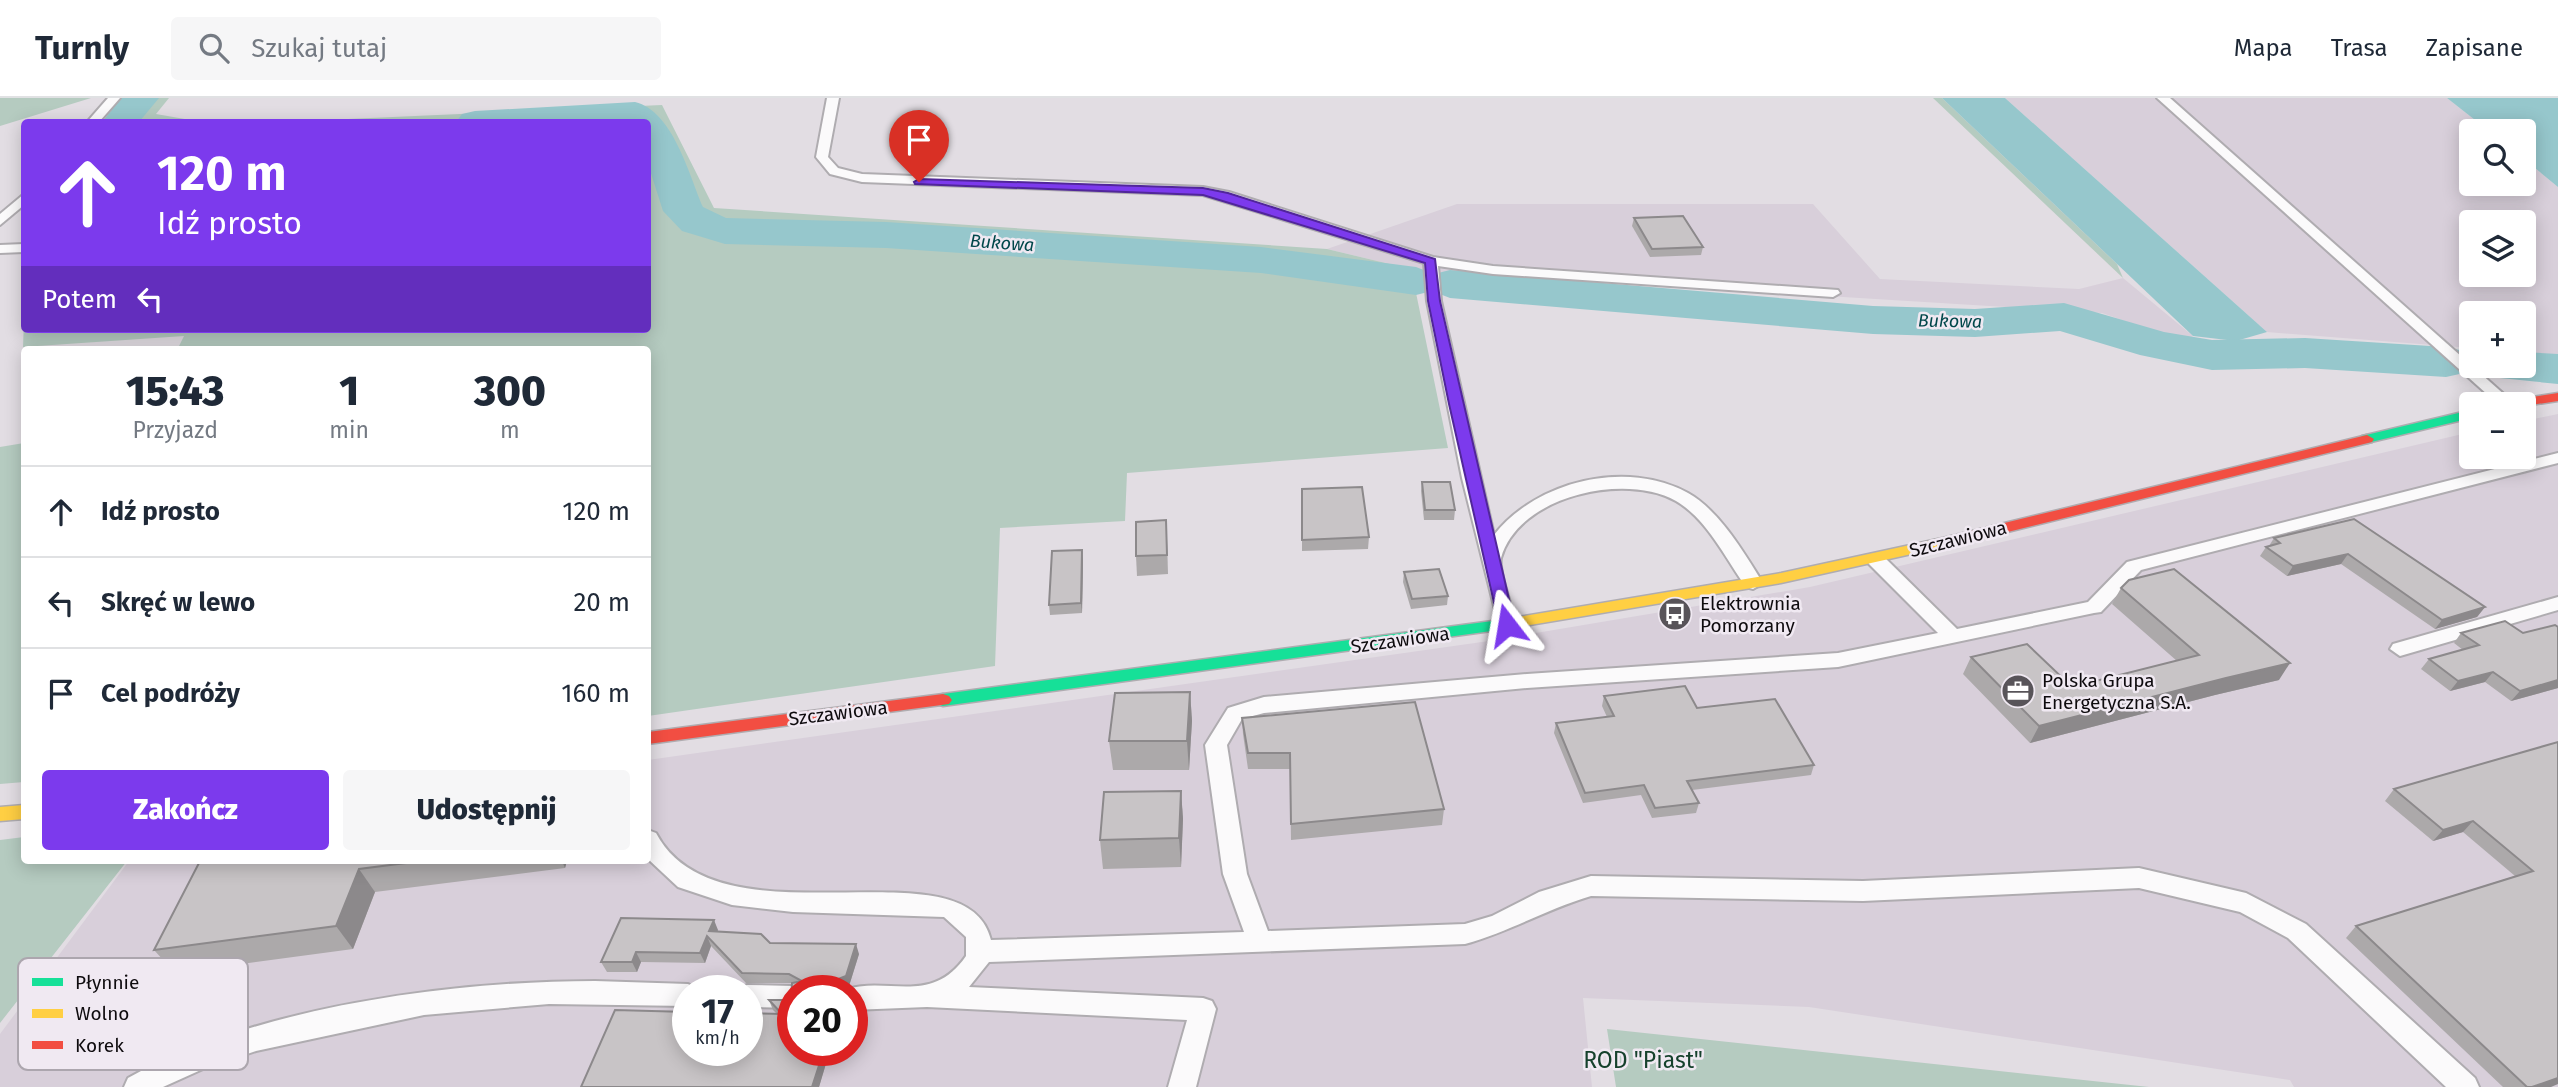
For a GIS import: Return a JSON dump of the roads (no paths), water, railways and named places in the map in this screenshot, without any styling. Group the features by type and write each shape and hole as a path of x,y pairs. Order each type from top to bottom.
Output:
{"street":[{"path":"2536,400 2558,397"},
{"name":"Szczawiowa","path":"651,738 1507,625 1753,583 1876,560 2459,417"},
{"path":"0,814 21,813"}],"lane":[{"path":"96,119 114,98"},
{"path":"833,98 822,157 834,171 893,181 1203,191 1224,195 1431,261 1493,270 1833,293"},
{"path":"2163,98 2496,392"},
{"path":"0,221 21,201"},
{"path":"0,249 21,248"},
{"path":"1431,261 1434,301 1507,625"},
{"path":"1260,942 1235,874 1216,745 1235,713 1264,705 1527,681 1838,660 2094,607 2134,566 2558,458"},
{"path":"1491,560 1494,547 1504,534 1539,501 1591,487 1649,485 1667,489 1693,505 1753,583"},
{"path":"1876,560 1953,636"},
{"path":"2400,649 2558,603"},
{"path":"651,847 653,853 679,876 702,888 771,899 949,908 967,916 980,932 982,951 965,975 946,989 922,997"},
{"path":"982,951 1465,934 1498,925 1548,899 1591,886 1863,891 2139,878 2246,903 2297,931 2465,1087"},
{"path":"248,1043 388,1010 501,995 562,992 672,995"},
{"path":"868,999 922,997 1203,1009 1182,1087"},
{"path":"138,1087 171,1070"}],"water":[{"path":"1942,98 2005,98 2267,332 2236,341 2193,336"},
{"path":"2447,98 2558,98 2558,187 2536,169 2536,119 2474,119"}],"waterway":[{"name":"Bukowa","path":"123,119 141,98"},
{"name":"Bukowa","path":"528,119 635,113 640,119"},
{"name":"Bukowa","path":"651,134 667,163 684,211 697,222 725,231 886,235 1261,260 1416,281"},
{"name":"Bukowa","path":"1450,284 1873,320 1975,323 2044,316 2064,317 2157,345 2212,355 2305,353 2446,362"},
{"name":"Bukowa","path":"2536,368 2558,369"}],"place":[{"name":"Elektrownia Pomorzany","path":"1675,614"},
{"name":"Polska Grupa Energetyczna S.A.","path":"2018,691"}],"park label":[{"name":"ROD \"Piast\"","path":"1643,1060"}]}
